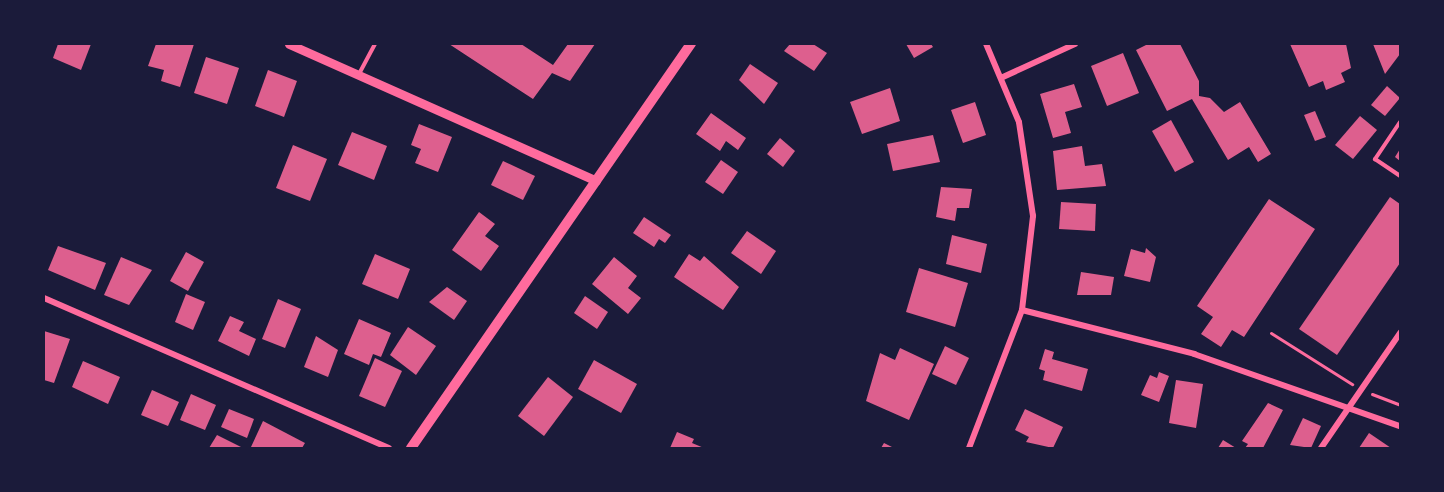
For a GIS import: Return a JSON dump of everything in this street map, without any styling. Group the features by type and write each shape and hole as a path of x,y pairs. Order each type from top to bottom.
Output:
{"main road":[{"path":"411,448 691,44"}],"street":[{"path":"289,44 596,181"},
{"path":"969,448 1022,310 1031,263 1031,192 1019,122 1003,77 986,44"},
{"path":"1003,77 1075,44"},
{"path":"44,298 389,448"},
{"path":"1022,310 1194,354 1401,426"},
{"path":"1321,448 1401,333"}],"lane":[{"path":"359,74 375,44"},
{"path":"1401,122 1375,159 1401,176"}],"path":[{"path":"1271,333 1360,389 1400,405"}],"building":[{"path":"58,44 91,44 81,70 53,58"},
{"path":"156,44 194,44 180,87 161,81 164,70 148,66"},
{"path":"449,44 521,44 553,65 568,44 595,44 570,81 552,73 533,99"},
{"path":"790,44 813,44 827,53 814,71 784,51"},
{"path":"906,44 931,44 933,47 914,58"},
{"path":"1148,44 1180,44 1199,81 1199,96 1210,98 1224,112 1240,102 1271,154 1258,162 1249,147 1228,160 1192,99 1167,111 1136,50"},
{"path":"1290,44 1346,44 1351,68 1341,73 1345,82 1326,90 1323,81 1309,87"},
{"path":"1373,44 1400,44 1400,54 1385,74"},
{"path":"1123,53 1139,93 1107,106 1091,66"},
{"path":"206,57 239,68 227,104 194,93"},
{"path":"750,64 778,83 764,104 739,80"},
{"path":"268,70 297,81 284,117 255,106"},
{"path":"1074,84 1082,107 1065,112 1071,133 1053,138 1040,94"},
{"path":"1387,86 1400,98 1385,116 1371,105"},
{"path":"890,88 900,121 862,134 850,102"},
{"path":"975,102 986,135 963,143 951,110"},
{"path":"1315,111 1326,137 1315,141 1304,115"},
{"path":"711,113 746,138 738,150 726,141 720,151 696,134"},
{"path":"1360,116 1377,130 1353,159 1335,145"},
{"path":"1171,120 1194,162 1175,172 1152,131"},
{"path":"419,124 452,137 438,172 415,163 421,149 411,145"},
{"path":"352,132 387,146 374,180 338,165"},
{"path":"933,135 940,162 893,171 887,144"},
{"path":"780,138 795,151 783,167 767,154"},
{"path":"293,145 327,159 310,201 276,188"},
{"path":"1082,146 1085,166 1102,164 1106,186 1057,190 1053,151"},
{"path":"1400,149 1400,161 1395,157"},
{"path":"721,160 738,172 723,194 705,182"},
{"path":"503,161 535,176 523,200 491,185"},
{"path":"941,187 972,189 969,208 957,208 955,221 936,217"},
{"path":"1390,197 1400,204 1400,263 1337,355 1299,329"},
{"path":"1269,199 1315,229 1244,337 1232,330 1221,347 1201,334 1213,317 1197,306"},
{"path":"1061,202 1096,204 1095,231 1059,229"},
{"path":"479,212 495,224 485,236 499,246 481,271 452,250"},
{"path":"644,217 671,235 665,243 659,239 654,247 633,233"},
{"path":"747,231 776,251 761,274 731,253"},
{"path":"952,235 987,244 981,273 946,264"},
{"path":"58,246 106,263 95,290 48,270"},
{"path":"1146,248 1156,257 1150,282 1124,276 1131,249 1145,253"},
{"path":"186,252 204,262 188,291 170,281"},
{"path":"375,254 410,269 398,299 362,284"},
{"path":"689,254 700,261 704,256 739,287 723,310 674,277"},
{"path":"121,257 152,270 129,305 104,295"},
{"path":"614,257 637,276 628,288 641,298 628,314 592,284"},
{"path":"919,268 968,283 955,327 906,312"},
{"path":"1081,272 1114,277 1111,295 1077,295"},
{"path":"447,287 467,301 454,320 429,302"},
{"path":"186,294 205,302 193,330 175,322"},
{"path":"585,296 608,312 597,329 574,313"},
{"path":"278,299 301,309 285,348 262,339"},
{"path":"230,316 244,322 239,331 256,339 249,356 218,341"},
{"path":"359,319 391,333 381,357 373,354 369,365 344,354"},
{"path":"408,327 436,346 416,375 390,355"},
{"path":"44,331 70,339 54,383 44,380"},
{"path":"316,336 338,350 328,377 304,367"},
{"path":"945,346 969,358 956,385 932,374"},
{"path":"900,348 934,364 909,420 866,401 880,353 895,360"},
{"path":"1045,349 1054,352 1052,359 1088,369 1082,391 1043,380 1045,371 1039,369"},
{"path":"375,358 402,371 385,407 359,396"},
{"path":"594,360 637,384 621,413 578,389"},
{"path":"83,361 120,377 108,404 72,387"},
{"path":"1159,372 1169,376 1159,402 1141,395 1150,375 1157,378"},
{"path":"548,377 573,397 544,436 518,416"},
{"path":"1176,380 1203,384 1196,428 1169,423"},
{"path":"152,390 179,402 168,426 141,415"},
{"path":"191,394 216,405 205,430 180,420"},
{"path":"1268,403 1283,410 1263,448 1245,448 1248,444 1242,441"},
{"path":"229,409 254,419 247,438 221,427"},
{"path":"1025,409 1063,427 1053,448 1026,442 1029,437 1015,430"},
{"path":"1303,418 1321,426 1311,448 1290,445"},
{"path":"263,421 305,443 302,448 251,447"},
{"path":"677,432 694,439 692,443 704,448 670,448"},
{"path":"1369,433 1391,448 1359,448"},
{"path":"217,435 243,448 209,448"},
{"path":"1223,440 1236,448 1218,448"},
{"path":"884,443 894,448 881,448"}]}
